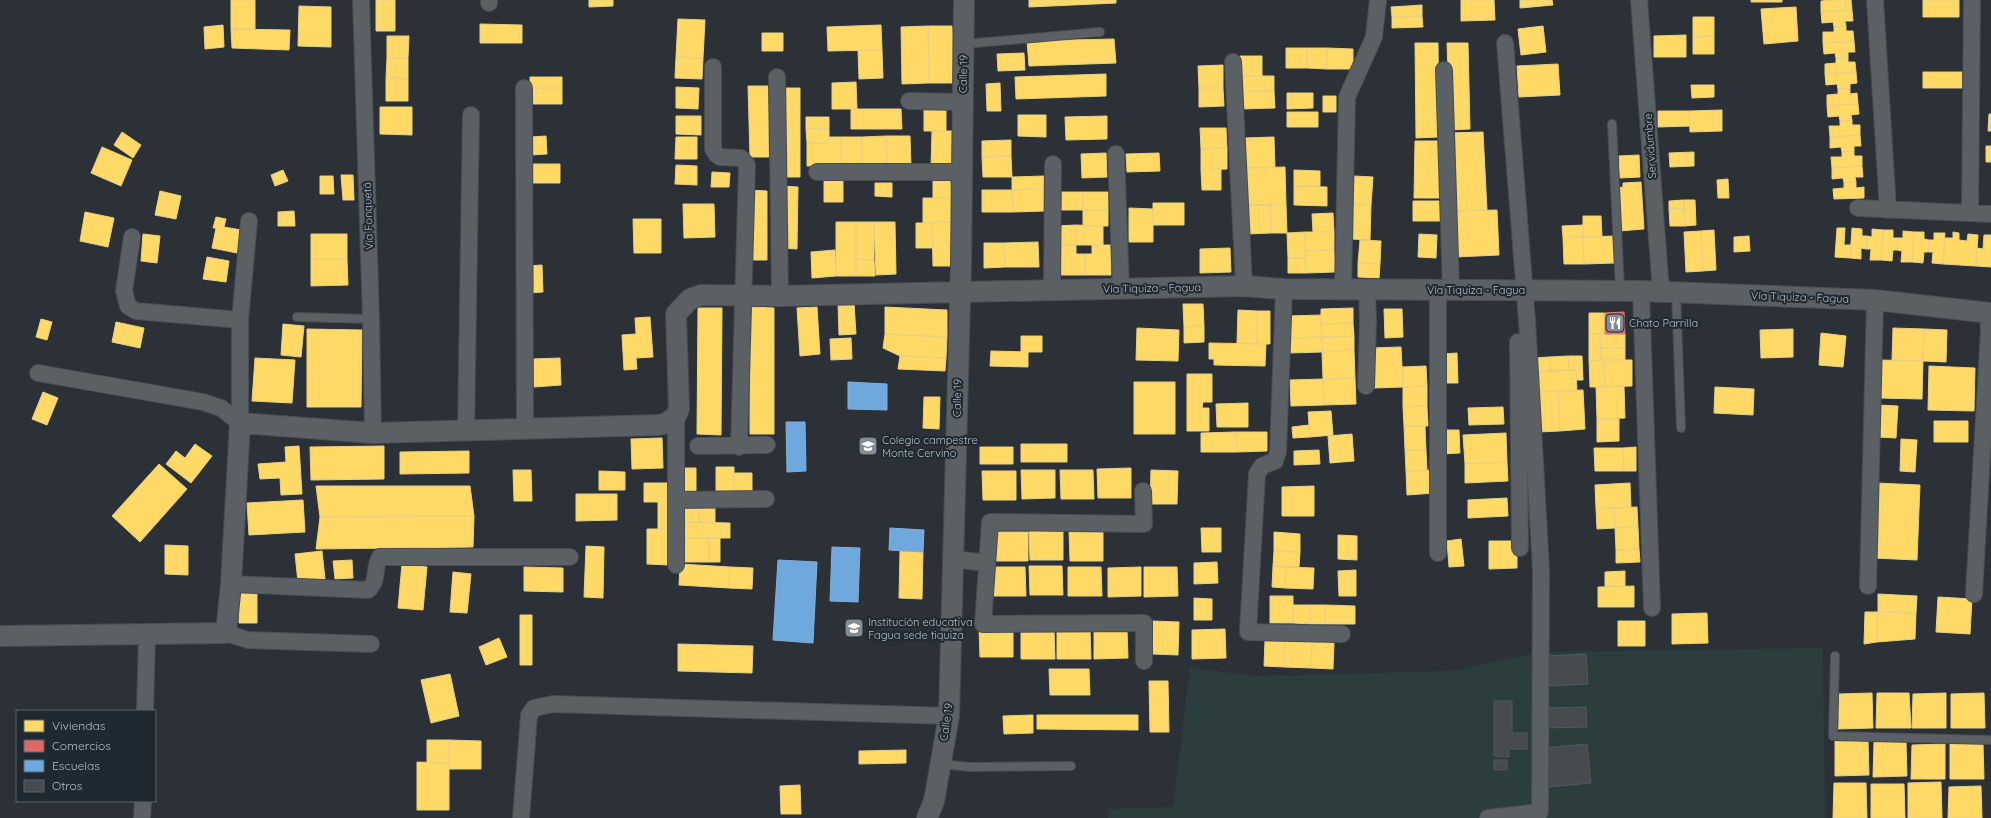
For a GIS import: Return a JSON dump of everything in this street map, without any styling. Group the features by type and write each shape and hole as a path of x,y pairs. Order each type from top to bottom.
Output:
{"street":[{"name":"Vía Fonquetá","path":"361,0 373,432"},
{"name":"Calle 19","path":"927,818 934,801 939,764 949,716 960,292 964,0"},
{"path":"1343,289 1347,97 1374,37 1378,0"},
{"name":"Servidumbre","path":"1640,0 1669,292"},
{"path":"1875,0 1888,210"},
{"path":"1970,213 1972,0"},
{"path":"1488,818 1540,812 1541,570 1505,43"},
{"path":"1232,62 1244,286"},
{"path":"713,67 713,149 720,157 741,158 747,165 742,296 739,447"},
{"path":"1438,553 1444,290 1444,70"},
{"path":"777,77 780,296"},
{"path":"524,88 525,427"},
{"path":"909,101 963,102"},
{"path":"466,431 471,115"},
{"path":"1116,154 1121,289"},
{"path":"1052,290 1053,164"},
{"path":"817,172 962,172"},
{"path":"1858,208 1991,214"},
{"path":"226,633 231,584 240,423 240,320 249,220"},
{"path":"132,237 124,291 128,306 136,311 240,320"},
{"name":"Vía Tiquiza - Fagua","path":"676,416 679,410 680,401 676,314 690,299 701,295 780,296 1244,286 1284,289 1367,290 1620,290 1875,300 1990,314"},
{"path":"1284,289 1278,452 1275,461 1262,466 1257,474 1248,632 1342,634"},
{"path":"1520,548 1521,289"},
{"path":"1366,386 1368,321 1367,290"},
{"path":"1640,291 1652,608"},
{"path":"1868,586 1875,300"},
{"path":"1974,594 1990,314"},
{"path":"38,373 203,402 221,408 240,423 373,432 466,431 525,427 658,425 667,423 676,416"},
{"path":"676,416 676,565"},
{"path":"698,446 739,447 767,445"},
{"path":"1143,491 1144,524 990,522 983,624 1144,623 1144,661"},
{"path":"676,500 766,499"},
{"path":"231,584 368,590 373,586 375,581 376,563 380,557 570,557"},
{"path":"953,559 987,563"},
{"path":"0,636 226,633 248,640 371,644"},
{"path":"145,710 147,634"},
{"path":"522,818 529,715 534,708 541,706 553,704 949,716"},
{"path":"142,818 143,802"}],"lane":[{"path":"964,44 1100,32"},
{"path":"1612,124 1620,290"},
{"path":"1669,292 1680,428"},
{"path":"297,317 371,319"},
{"path":"1835,656 1833,736 1991,740"},
{"path":"939,764 970,767 1070,766"}],"green space":[{"path":"1823,648 1825,818 1108,818 1108,809 1173,807 1190,668 1257,676 1450,671 1541,652"}],"building: Viviendas":[{"path":"231,0 255,0 255,29 231,29"},
{"path":"376,0 395,0 395,31 376,31"},
{"path":"589,0 613,0 613,6 589,7"},
{"path":"1029,0 1116,0 1116,3 1029,7"},
{"path":"1461,0 1494,0 1495,20 1461,21"},
{"path":"1520,0 1552,0 1553,5 1520,8"},
{"path":"1751,0 1782,0 1782,2 1751,2"},
{"path":"1851,0 1852,10 1821,12 1821,1"},
{"path":"1923,0 1959,0 1959,17 1923,17"},
{"path":"1422,5 1422,16 1392,17 1391,7"},
{"path":"299,6 331,7 331,47 298,46"},
{"path":"1796,7 1798,41 1764,44 1761,9"},
{"path":"1852,10 1853,21 1845,21 1846,26 1834,27 1833,22 1822,23 1821,12"},
{"path":"1422,16 1423,27 1392,28 1392,17"},
{"path":"1693,17 1714,17 1714,36 1693,37"},
{"path":"678,19 705,20 703,58 676,57"},
{"path":"480,24 522,25 522,43 480,43"},
{"path":"223,25 224,47 205,49 204,27"},
{"path":"881,25 882,50 828,51 827,27"},
{"path":"928,26 929,83 902,84 901,27"},
{"path":"928,26 952,26 954,83 929,83"},
{"path":"1543,26 1546,52 1521,55 1518,29"},
{"path":"1846,26 1846,31 1853,31 1854,41 1823,43 1823,32 1834,32 1834,27"},
{"path":"231,29 290,30 289,50 232,48"},
{"path":"762,33 783,33 783,51 762,51"},
{"path":"1686,35 1686,57 1654,57 1654,36"},
{"path":"387,36 409,36 408,58 387,58"},
{"path":"1714,36 1714,54 1693,54 1693,37"},
{"path":"1114,39 1116,63 1029,66 1027,41"},
{"path":"1854,41 1855,52 1848,52 1848,57 1836,58 1835,53 1824,54 1823,43"},
{"path":"1415,43 1438,43 1439,137 1416,138"},
{"path":"1447,43 1468,43 1470,129 1450,130"},
{"path":"1286,48 1307,48 1307,68 1286,68"},
{"path":"1307,48 1327,48 1327,69 1307,68"},
{"path":"1327,48 1353,49 1353,69 1327,69"},
{"path":"858,50 882,50 883,78 859,79"},
{"path":"1024,53 1025,70 998,71 997,54"},
{"path":"1240,56 1262,56 1262,76 1240,76"},
{"path":"676,57 703,58 702,79 675,78"},
{"path":"1848,57 1848,62 1855,62 1856,72 1825,74 1825,64 1836,63 1836,58"},
{"path":"387,58 408,58 408,79 386,78"},
{"path":"1558,64 1560,95 1519,97 1517,66"},
{"path":"1223,65 1223,88 1199,88 1198,66"},
{"path":"1856,72 1857,83 1850,84 1850,89 1838,89 1837,84 1826,85 1825,74"},
{"path":"1923,72 1962,72 1962,88 1923,88"},
{"path":"1106,74 1106,96 1016,99 1015,77"},
{"path":"1240,76 1274,76 1274,91 1241,91"},
{"path":"530,77 562,77 562,88 530,88"},
{"path":"386,78 408,79 408,101 386,101"},
{"path":"856,82 857,109 832,109 832,83"},
{"path":"1000,83 1001,111 987,111 986,84"},
{"path":"1691,85 1714,85 1714,97 1692,98"},
{"path":"748,86 768,86 769,157 750,157"},
{"path":"676,87 699,88 698,109 676,108"},
{"path":"530,88 562,88 562,104 530,104"},
{"path":"781,88 800,88 800,177 781,177"},
{"path":"1199,88 1223,88 1224,106 1199,107"},
{"path":"1838,89 1850,89 1850,94 1857,93 1858,104 1827,106 1827,95 1838,94"},
{"path":"1241,91 1274,91 1275,108 1241,109"},
{"path":"1287,93 1313,93 1313,108 1287,109"},
{"path":"1323,96 1336,96 1336,112 1323,112"},
{"path":"1858,104 1859,114 1851,115 1852,120 1840,121 1839,116 1828,117 1827,106"},
{"path":"380,107 412,107 412,135 380,134"},
{"path":"924,107 946,107 946,131 924,131"},
{"path":"851,109 901,109 902,129 851,129"},
{"path":"1722,110 1722,131 1690,132 1689,111"},
{"path":"1658,111 1689,111 1690,126 1658,127"},
{"path":"1287,112 1318,112 1318,127 1287,127"},
{"path":"1989,114 1991,114 1991,131 1988,131"},
{"path":"1018,115 1046,115 1046,137 1018,136"},
{"path":"676,116 701,116 701,135 676,134"},
{"path":"1107,116 1107,139 1066,140 1065,117"},
{"path":"806,117 829,117 829,129 806,129"},
{"path":"1852,120 1852,125 1860,125 1860,135 1830,137 1829,126 1840,126 1840,121"},
{"path":"1200,128 1226,128 1227,148 1201,149"},
{"path":"806,129 829,129 829,143 807,143"},
{"path":"932,131 953,131 952,167 931,167"},
{"path":"122,132 141,145 133,158 114,145"},
{"path":"1483,132 1487,210 1453,211 1449,133"},
{"path":"1860,135 1861,146 1854,146 1854,151 1842,152 1841,147 1830,148 1830,137"},
{"path":"546,136 547,154 531,155 530,137"},
{"path":"886,136 910,136 911,165 887,165"},
{"path":"886,136 887,165 862,165 862,137"},
{"path":"676,137 697,137 697,159 675,159"},
{"path":"829,137 841,137 841,166 807,166 807,143 829,143"},
{"path":"841,137 862,137 862,165 841,166"},
{"path":"1274,137 1275,167 1245,168 1244,138"},
{"path":"1011,140 1011,156 982,157 982,141"},
{"path":"1415,141 1440,141 1439,198 1414,198"},
{"path":"1986,146 1991,146 1991,162 1986,162"},
{"path":"102,147 132,160 121,186 91,173"},
{"path":"1227,148 1227,169 1201,170 1201,149"},
{"path":"1854,151 1854,156 1862,156 1862,166 1832,168 1831,157 1842,157 1842,152"},
{"path":"1694,152 1694,166 1670,167 1669,153"},
{"path":"1106,153 1107,177 1082,178 1081,154"},
{"path":"1159,153 1160,171 1127,172 1126,154"},
{"path":"1639,155 1640,177 1620,178 1619,156"},
{"path":"1011,156 1012,177 983,177 982,157"},
{"path":"532,164 560,164 560,183 532,183"},
{"path":"676,165 697,166 697,185 675,184"},
{"path":"1862,166 1863,177 1855,177 1856,182 1844,183 1843,178 1832,179 1832,168"},
{"path":"1285,167 1286,204 1246,205 1245,168"},
{"path":"1221,169 1221,190 1202,190 1201,170"},
{"path":"283,170 288,181 275,186 271,175"},
{"path":"1294,170 1320,171 1320,186 1294,186"},
{"path":"712,172 730,173 729,187 711,187"},
{"path":"341,175 353,175 354,200 343,200"},
{"path":"824,175 843,175 843,202 824,202"},
{"path":"320,176 333,176 334,194 320,194"},
{"path":"1044,176 1044,189 1012,190 1012,177"},
{"path":"1354,176 1373,177 1371,205 1353,204"},
{"path":"933,179 950,179 951,198 933,198"},
{"path":"1728,179 1729,198 1718,198 1717,180"},
{"path":"1641,182 1644,229 1620,231 1617,188 1623,187 1623,183"},
{"path":"1856,182 1856,188 1864,187 1864,198 1834,199 1833,189 1844,188 1844,183"},
{"path":"875,183 892,183 892,197 875,196"},
{"path":"781,186 798,187 797,249 780,248"},
{"path":"1294,186 1327,187 1327,206 1294,205"},
{"path":"1044,189 1045,211 1013,212 1012,190"},
{"path":"747,190 767,191 767,260 747,260"},
{"path":"982,190 1012,190 1013,212 982,212"},
{"path":"160,191 181,196 176,219 155,215"},
{"path":"1056,192 1083,192 1083,210 1056,210"},
{"path":"1083,192 1108,192 1108,210 1083,210"},
{"path":"923,198 951,198 951,222 923,223"},
{"path":"1684,200 1684,209 1669,209 1669,201"},
{"path":"1684,200 1695,200 1696,225 1685,226"},
{"path":"1413,201 1440,201 1440,221 1413,221"},
{"path":"1153,203 1184,203 1184,225 1153,225"},
{"path":"683,204 714,204 715,237 684,238"},
{"path":"1286,204 1287,233 1271,233 1270,205"},
{"path":"1353,204 1371,205 1370,240 1351,239"},
{"path":"1246,205 1270,205 1271,233 1247,234"},
{"path":"1129,208 1153,209 1153,242 1129,242"},
{"path":"1669,209 1684,209 1685,226 1670,226"},
{"path":"1083,210 1108,210 1108,226 1083,226"},
{"path":"1497,210 1499,255 1455,257 1453,211"},
{"path":"294,211 295,226 278,226 278,212"},
{"path":"85,212 114,218 108,247 80,241"},
{"path":"1333,213 1334,232 1313,232 1312,214"},
{"path":"1583,216 1601,216 1602,237 1583,237"},
{"path":"216,217 226,219 224,227 241,230 237,253 212,248 216,228 213,228"},
{"path":"633,219 661,219 661,253 634,253"},
{"path":"836,222 856,222 856,276 836,276"},
{"path":"856,222 874,222 874,260 856,259"},
{"path":"874,222 895,222 896,274 876,275"},
{"path":"951,222 952,266 933,266 932,223"},
{"path":"916,223 932,223 933,248 916,248"},
{"path":"1076,225 1103,226 1103,245 1076,245"},
{"path":"1076,225 1076,245 1057,245 1056,226"},
{"path":"1583,225 1583,237 1563,238 1562,226"},
{"path":"1837,228 1845,228 1844,245 1851,245 1850,258 1835,257"},
{"path":"1852,228 1862,229 1862,236 1867,236 1866,249 1861,248 1861,259 1850,258"},
{"path":"1872,229 1883,230 1881,260 1870,260 1871,249 1866,249 1867,236 1872,237"},
{"path":"1714,230 1716,270 1703,271 1701,231"},
{"path":"1883,230 1893,230 1893,238 1898,238 1897,250 1893,250 1892,261 1881,260"},
{"path":"1701,231 1703,271 1686,272 1684,232"},
{"path":"1903,231 1914,232 1912,262 1901,262 1902,251 1897,250 1898,238 1903,238"},
{"path":"1305,232 1306,258 1288,258 1287,233"},
{"path":"1305,232 1334,232 1334,250 1305,251"},
{"path":"1914,232 1924,232 1924,239 1929,240 1928,252 1924,252 1923,263 1912,262"},
{"path":"1953,232 1959,233 1959,240 1967,241 1968,234 1978,235 1976,266 1943,264 1945,238 1953,238"},
{"path":"1934,233 1945,233 1943,264 1932,263 1933,252 1928,252 1929,240 1934,240"},
{"path":"143,234 160,236 157,263 141,261"},
{"path":"311,234 347,234 347,259 311,259"},
{"path":"1419,234 1437,235 1436,258 1418,257"},
{"path":"1984,235 1991,235 1991,267 1976,266 1977,248 1983,249"},
{"path":"1614,236 1615,263 1584,264 1583,237"},
{"path":"1749,236 1750,251 1734,252 1734,237"},
{"path":"1583,237 1584,264 1564,264 1563,238"},
{"path":"1360,240 1381,241 1380,264 1358,263"},
{"path":"1038,242 1039,267 1005,267 1004,243"},
{"path":"984,243 1004,243 1005,267 984,268"},
{"path":"1057,245 1076,245 1076,254 1085,254 1085,275 1057,275"},
{"path":"1092,245 1111,245 1111,275 1085,275 1085,254 1092,254"},
{"path":"1230,248 1231,272 1200,273 1200,249"},
{"path":"835,250 836,276 812,278 811,252"},
{"path":"1334,250 1335,272 1306,273 1305,251"},
{"path":"207,257 229,261 226,282 203,279"},
{"path":"1288,258 1306,258 1306,273 1288,273"},
{"path":"311,259 347,259 348,285 311,286"},
{"path":"856,259 874,260 875,276 856,276"},
{"path":"1358,263 1380,264 1379,278 1358,277"},
{"path":"542,265 543,292 528,293 527,266"},
{"path":"854,303 856,334 839,335 838,304"},
{"path":"1183,304 1203,304 1204,326 1184,327"},
{"path":"750,307 774,308 774,434 750,434"},
{"path":"817,307 820,354 800,356 797,308"},
{"path":"885,307 947,310 947,337 885,334"},
{"path":"698,308 722,308 721,435 697,434"},
{"path":"1353,308 1353,323 1321,324 1321,309"},
{"path":"1384,309 1402,309 1403,337 1385,338"},
{"path":"1238,310 1257,311 1257,344 1237,343"},
{"path":"1257,311 1270,311 1270,344 1257,344"},
{"path":"1589,313 1605,313 1605,334 1589,334"},
{"path":"1321,315 1322,337 1289,338 1288,316"},
{"path":"650,317 653,357 636,358 637,369 624,370 622,335 636,334 635,318"},
{"path":"41,319 52,322 47,340 36,337"},
{"path":"116,322 144,328 140,348 112,342"},
{"path":"1353,323 1354,336 1322,337 1321,324"},
{"path":"283,324 304,326 301,357 281,355"},
{"path":"1204,326 1204,342 1184,343 1184,327"},
{"path":"1137,328 1179,330 1178,361 1136,360"},
{"path":"1893,328 1924,329 1923,361 1892,360"},
{"path":"307,329 362,330 361,407 307,407"},
{"path":"1793,329 1793,357 1761,358 1760,330"},
{"path":"1924,329 1947,330 1946,362 1923,361"},
{"path":"1821,333 1846,336 1843,367 1819,365"},
{"path":"885,334 947,337 946,358 900,356 883,348"},
{"path":"1589,334 1600,334 1601,360 1589,361"},
{"path":"1600,334 1625,334 1625,348 1600,348"},
{"path":"1021,336 1042,336 1042,352 1021,352"},
{"path":"1354,336 1354,350 1322,352 1322,337"},
{"path":"1322,337 1322,352 1289,353 1289,338"},
{"path":"851,338 852,359 831,360 830,339"},
{"path":"1209,343 1266,344 1265,366 1214,365 1214,359 1209,359"},
{"path":"1401,347 1403,387 1373,388 1371,348"},
{"path":"1600,348 1625,348 1625,360 1601,360"},
{"path":"1354,350 1355,378 1323,379 1322,352"},
{"path":"991,351 1028,352 1028,367 990,366"},
{"path":"1457,353 1458,383 1444,383 1443,354"},
{"path":"900,356 946,358 945,371 898,369"},
{"path":"1568,356 1582,356 1583,380 1577,380 1576,370 1569,370"},
{"path":"1568,356 1569,370 1550,371 1549,357"},
{"path":"1549,357 1550,371 1534,372 1534,358"},
{"path":"255,358 295,360 292,403 252,401"},
{"path":"560,358 561,385 534,387 532,359"},
{"path":"1604,360 1605,387 1590,387 1589,361"},
{"path":"1604,360 1632,360 1632,386 1605,387"},
{"path":"1880,360 1923,361 1922,399 1879,398"},
{"path":"1426,366 1427,386 1403,387 1402,367"},
{"path":"1929,366 1975,368 1974,411 1928,410"},
{"path":"1576,370 1577,391 1535,392 1534,372"},
{"path":"1187,374 1212,374 1212,402 1203,402 1202,408 1209,408 1209,431 1187,431"},
{"path":"1355,378 1356,404 1324,405 1323,379"},
{"path":"1323,379 1324,405 1291,406 1290,380"},
{"path":"1134,382 1175,382 1175,434 1134,434"},
{"path":"1427,386 1427,406 1403,407 1403,387"},
{"path":"1624,386 1625,418 1597,419 1596,387"},
{"path":"1715,387 1754,389 1753,415 1714,413"},
{"path":"1583,390 1585,429 1560,431 1558,391"},
{"path":"1558,391 1560,431 1538,432 1535,392"},
{"path":"43,392 58,398 47,425 32,419"},
{"path":"924,397 940,397 939,429 923,428"},
{"path":"1248,403 1248,427 1217,427 1216,404"},
{"path":"1878,405 1898,406 1896,438 1877,437"},
{"path":"1427,406 1428,426 1404,426 1403,407"},
{"path":"1503,407 1504,424 1469,425 1468,408"},
{"path":"1331,411 1333,435 1310,437 1308,412"},
{"path":"1597,419 1619,419 1619,441 1597,442"},
{"path":"1934,421 1968,421 1968,442 1934,442"},
{"path":"1309,425 1310,437 1293,438 1292,427"},
{"path":"1404,426 1425,426 1426,450 1405,450"},
{"path":"1440,430 1459,430 1460,453 1442,454"},
{"path":"1236,432 1237,452 1201,452 1201,433"},
{"path":"1236,432 1267,432 1267,451 1237,452"},
{"path":"1506,433 1507,462 1465,464 1463,435"},
{"path":"1352,434 1354,461 1330,463 1328,436"},
{"path":"662,438 663,468 632,469 631,439"},
{"path":"1901,439 1917,440 1915,472 1900,471"},
{"path":"195,444 212,456 191,483 166,464 176,451 185,458"},
{"path":"1021,444 1067,444 1067,462 1021,462"},
{"path":"299,446 302,494 281,495 280,478 260,479 258,464 286,462 285,447"},
{"path":"384,446 384,479 311,480 310,447"},
{"path":"980,447 1013,447 1013,464 980,464"},
{"path":"1636,447 1636,471 1624,471 1623,448"},
{"path":"1594,448 1623,448 1624,471 1595,471"},
{"path":"1319,450 1320,464 1294,465 1294,451"},
{"path":"1405,450 1426,450 1427,470 1406,471"},
{"path":"469,451 469,473 400,474 400,452"},
{"path":"1507,462 1508,481 1465,483 1465,464"},
{"path":"159,464 187,489 140,542 112,516"},
{"path":"716,467 734,467 734,492 716,492"},
{"path":"684,468 696,468 696,494 684,494"},
{"path":"1131,468 1131,498 1098,498 1097,469"},
{"path":"513,470 531,470 532,501 514,501"},
{"path":"1021,470 1055,470 1055,498 1022,499"},
{"path":"1060,470 1093,470 1094,499 1061,499"},
{"path":"1151,470 1178,471 1177,504 1150,504"},
{"path":"1434,470 1435,493 1407,495 1406,471"},
{"path":"599,471 625,472 625,490 599,490"},
{"path":"982,471 1016,471 1016,500 983,500"},
{"path":"734,473 752,473 752,492 734,492"},
{"path":"644,483 668,483 669,529 658,529 658,502 644,502"},
{"path":"1630,483 1631,507 1596,509 1595,485"},
{"path":"1876,483 1920,485 1917,560 1873,558"},
{"path":"316,486 470,486 474,516 320,517"},
{"path":"1314,486 1314,516 1282,516 1282,487"},
{"path":"576,494 617,494 617,520 576,521"},
{"path":"1507,498 1508,516 1468,518 1468,500"},
{"path":"303,500 305,532 249,535 247,503"},
{"path":"684,501 699,501 699,522 684,522"},
{"path":"699,501 715,501 715,523 699,522"},
{"path":"1637,507 1638,527 1615,528 1614,508"},
{"path":"1614,508 1615,528 1597,529 1596,509"},
{"path":"474,516 473,547 316,549 320,517"},
{"path":"684,522 730,523 730,538 684,538"},
{"path":"1638,527 1639,549 1616,550 1615,528"},
{"path":"1201,528 1221,528 1221,552 1202,552"},
{"path":"647,529 669,529 669,565 647,564"},
{"path":"1063,530 1063,560 1030,560 1029,531"},
{"path":"995,532 1028,532 1028,561 995,561"},
{"path":"1069,532 1103,532 1103,561 1070,561"},
{"path":"1274,532 1300,534 1300,552 1274,551"},
{"path":"1338,535 1357,536 1357,560 1338,559"},
{"path":"684,538 709,538 709,562 684,562"},
{"path":"709,538 720,538 720,562 709,562"},
{"path":"1461,539 1464,566 1449,567 1447,541"},
{"path":"1489,541 1517,541 1517,568 1489,569"},
{"path":"165,545 188,546 188,575 165,574"},
{"path":"586,546 604,547 603,598 584,597"},
{"path":"1639,549 1640,562 1616,563 1616,550"},
{"path":"322,551 325,579 298,582 295,554"},
{"path":"900,551 923,552 922,599 899,598"},
{"path":"1274,551 1300,552 1299,567 1273,566"},
{"path":"352,560 353,578 335,579 333,561"},
{"path":"1217,562 1218,583 1194,584 1194,563"},
{"path":"402,564 427,567 423,610 398,608"},
{"path":"680,564 730,567 729,588 679,585"},
{"path":"1029,566 1062,566 1063,595 1030,595"},
{"path":"1273,566 1286,567 1285,588 1272,587"},
{"path":"524,567 563,568 563,592 524,591"},
{"path":"730,567 753,568 752,589 729,588"},
{"path":"992,567 1025,567 1026,596 992,596"},
{"path":"1068,567 1101,567 1102,596 1068,596"},
{"path":"1141,567 1141,596 1108,597 1108,568"},
{"path":"1144,567 1177,567 1178,596 1144,597"},
{"path":"1286,567 1314,568 1313,589 1285,588"},
{"path":"1356,570 1356,596 1339,596 1338,571"},
{"path":"1625,571 1625,586 1605,586 1605,572"},
{"path":"453,572 471,574 467,613 450,612"},
{"path":"1634,586 1634,607 1598,607 1598,587"},
{"path":"239,591 257,591 257,623 239,623"},
{"path":"1878,594 1917,596 1916,613 1878,612"},
{"path":"1270,596 1293,596 1293,623 1270,623"},
{"path":"1938,597 1972,599 1970,634 1936,632"},
{"path":"1194,598 1212,599 1212,620 1194,620"},
{"path":"1293,605 1310,605 1310,624 1293,623"},
{"path":"1310,605 1325,605 1325,624 1310,624"},
{"path":"1325,605 1355,606 1355,624 1325,624"},
{"path":"1865,612 1878,612 1877,642 1864,644"},
{"path":"1878,612 1916,613 1915,639 1877,642"},
{"path":"1707,613 1708,643 1672,644 1672,614"},
{"path":"520,615 532,615 532,665 520,665"},
{"path":"1153,621 1179,622 1178,655 1152,654"},
{"path":"1618,621 1645,621 1645,646 1618,646"},
{"path":"1013,627 1013,657 980,657 979,628"},
{"path":"1127,629 1128,658 1094,659 1094,630"},
{"path":"1225,629 1226,658 1192,659 1192,630"},
{"path":"1021,630 1054,630 1055,659 1021,659"},
{"path":"1057,630 1090,630 1091,659 1057,659"},
{"path":"499,638 507,657 486,665 479,647"},
{"path":"1265,640 1285,641 1284,667 1264,666"},
{"path":"1285,641 1312,642 1311,668 1284,667"},
{"path":"1312,642 1334,643 1333,669 1311,668"},
{"path":"678,644 753,646 752,673 678,671"},
{"path":"1049,669 1089,669 1090,695 1050,695"},
{"path":"450,674 459,716 431,723 421,680"},
{"path":"1149,681 1168,681 1169,732 1150,732"},
{"path":"1872,693 1873,728 1838,729 1839,694"},
{"path":"1877,693 1909,693 1911,728 1876,728"},
{"path":"1946,693 1946,728 1912,728 1913,694"},
{"path":"1984,693 1985,728 1951,728 1951,694"},
{"path":"1033,715 1033,733 1004,734 1003,716"},
{"path":"1037,715 1138,715 1138,730 1037,729"},
{"path":"427,740 449,740 449,763 427,763"},
{"path":"449,740 481,741 481,769 449,769"},
{"path":"1868,740 1869,775 1835,776 1835,741"},
{"path":"1906,741 1907,776 1873,777 1874,742"},
{"path":"1983,743 1984,779 1950,779 1950,744"},
{"path":"1945,744 1945,779 1911,779 1912,745"},
{"path":"906,750 906,763 859,764 859,751"},
{"path":"417,762 449,763 449,810 417,810"},
{"path":"1941,782 1942,818 1908,818 1908,783"},
{"path":"1834,783 1866,783 1867,818 1833,818"},
{"path":"1871,784 1904,784 1905,818 1871,818"},
{"path":"800,785 801,814 781,814 780,786"},
{"path":"1981,786 1982,818 1948,818 1949,787"}],"building: Comercios":[{"name":"Chato Parrilla","path":"1624,312 1625,334 1605,334 1605,313"}],"building: Escuelas":[{"path":"848,382 887,384 887,410 848,409"},
{"path":"786,422 805,422 806,471 787,472"},
{"path":"890,528 924,530 923,552 889,550"},
{"path":"832,547 860,548 858,602 830,601"},
{"path":"778,560 817,562 813,643 773,640"}],"building: Otros":[{"path":"1586,654 1588,684 1548,686 1546,656"},
{"path":"1494,701 1512,701 1512,733 1527,733 1527,749 1509,749 1509,757 1494,756"},
{"path":"1586,707 1587,727 1543,728 1542,708"},
{"path":"1587,744 1591,783 1548,787 1544,748"},
{"path":"1494,760 1507,760 1507,770 1494,770"}],"place":[{"name":"Chato Parrilla","path":"1615,323"},
{"name":"Colegio campestre Monte Cervino","path":"868,446"},
{"name":"Institución educativa Fagua sede tiquiza","path":"854,628"}]}
